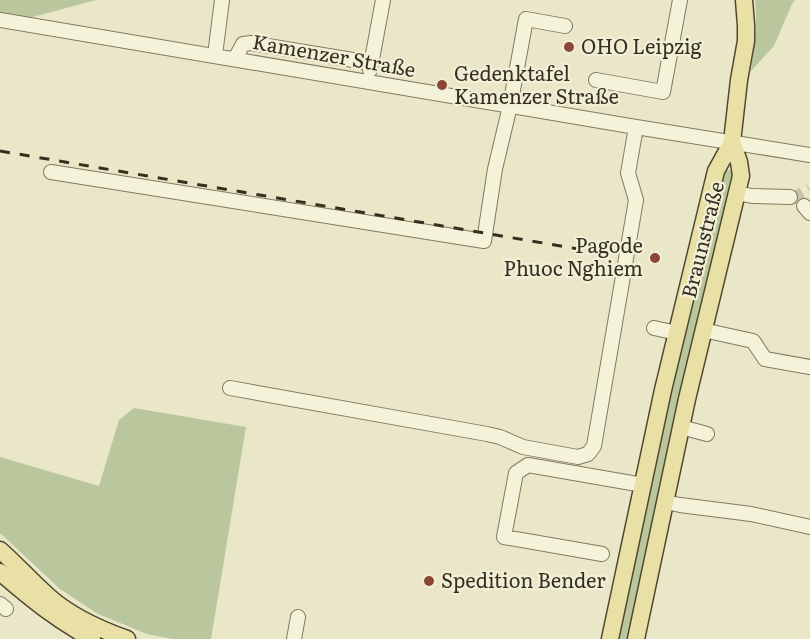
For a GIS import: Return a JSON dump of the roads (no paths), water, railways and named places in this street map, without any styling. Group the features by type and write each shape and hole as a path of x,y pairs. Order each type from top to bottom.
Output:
{"main road":[{"path":"732,142 746,41 744,0"},
{"name":"Braunstraße","path":"636,639 703,330 744,195 740,162 732,142"},
{"name":"Braunstraße","path":"610,639 677,333 716,171 732,142"},
{"path":"0,550 61,607 96,627 127,639"},
{"path":"0,572 67,626 92,639"}],"street":[{"path":"215,55 222,0"},
{"path":"368,81 383,0"},
{"path":"596,80 663,92 680,0"},
{"path":"51,172 484,241 495,170 510,106 526,19 565,26"},
{"name":"Kamenzer Straße","path":"0,20 810,155"},
{"path":"235,59 243,45 251,43 371,63"},
{"path":"230,388 487,434 523,447 578,457 588,454 594,446 636,200 628,173 636,127"},
{"path":"744,195 790,197"},
{"path":"654,328 677,333"},
{"path":"703,330 753,341 765,359 810,367"},
{"path":"681,427 707,434"},
{"path":"602,554 504,537 516,473 528,465 643,485"},
{"path":"665,501 751,514 810,527"},
{"path":"294,639 298,618"}],"tunnel":[{"path":"790,197 798,197 810,190"}],"railway":[{"path":"0,151 608,254"}],"place":[{"name":"OHO Leipzig","path":"569,47"},
{"name":"Gedenktafel Kamenzer Straße","path":"442,85"},
{"name":"Pagode Phuoc Nghiem","path":"655,258"},
{"name":"Spedition Bender","path":"429,581"}]}
